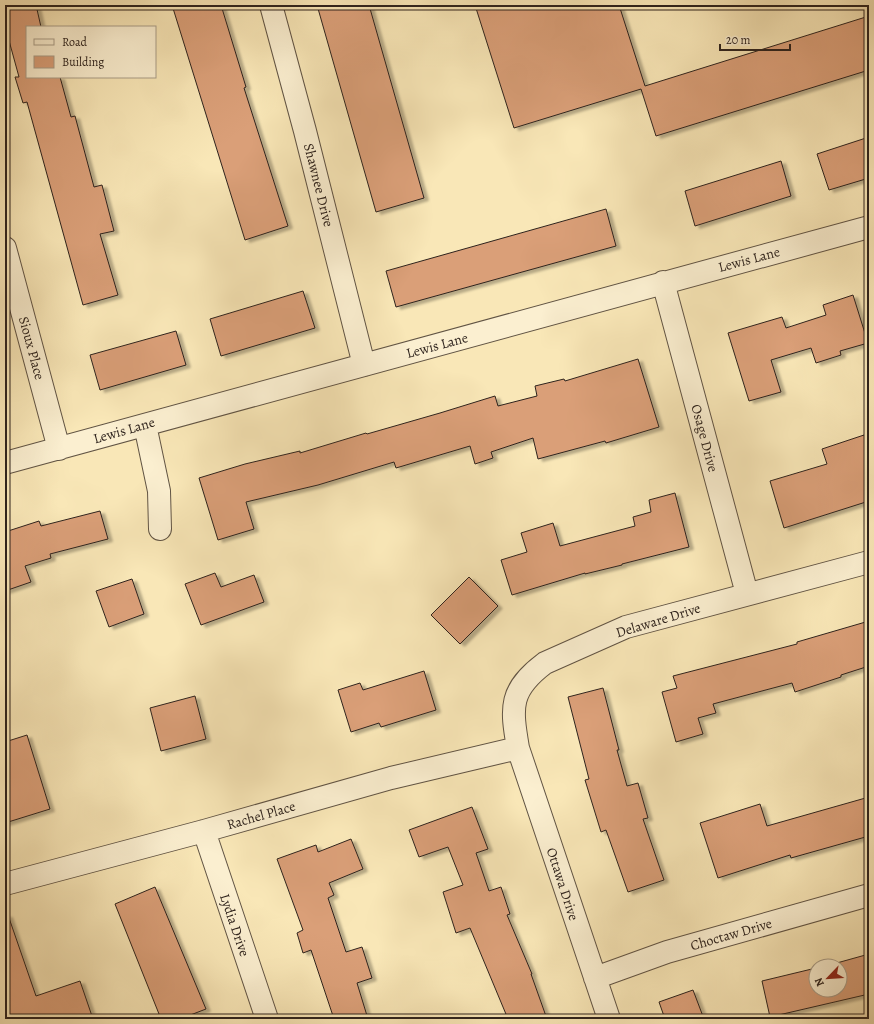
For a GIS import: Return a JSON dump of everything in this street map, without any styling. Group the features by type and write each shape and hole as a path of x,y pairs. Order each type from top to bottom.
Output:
{"street":[{"name":"Shawnee Drive","path":"271,5 305,131 364,365"},
{"name":"Lewis Lane","path":"5,463 663,282 869,227"},
{"name":"Sioux Place","path":"5,248 59,449"},
{"name":"Osage Drive","path":"663,282 747,594"},
{"path":"145,424 159,491 160,529"},
{"name":"Delaware Drive","path":"518,748 514,723 516,695 521,686 545,663 626,627 869,562"},
{"name":"Rachel Place","path":"5,884 204,831 391,778 518,748"},
{"name":"Ottawa Drive","path":"518,748 609,1019"},
{"name":"Lydia Drive","path":"204,831 266,1019"},
{"name":"Choctaw Drive","path":"595,978 667,952 869,895"}],"building":[{"path":"5,5 36,5 41,26 26,26 26,78 60,78 71,117 75,116 94,187 102,185 114,231 100,234 118,295 83,305 27,102 23,103 15,77 19,77 5,26"},
{"path":"172,5 221,5 246,87 244,88 288,226 245,240"},
{"path":"317,5 369,5 424,198 376,212"},
{"path":"475,5 619,5 645,86 869,16 869,70 656,136 641,89 514,128"},
{"path":"869,137 869,178 829,190 817,154"},
{"path":"781,161 791,196 695,226 685,191"},
{"path":"606,209 616,246 396,307 386,271"},
{"path":"303,291 315,328 221,356 210,319"},
{"path":"853,295 868,343 840,351 841,355 816,363 811,348 771,360 781,392 749,401 728,333 782,317 786,328 826,315 823,305"},
{"path":"176,331 186,365 100,390 90,355"},
{"path":"638,359 659,427 606,443 605,441 538,459 533,438 491,452 493,458 475,464 470,446 396,468 394,462 318,485 246,502 254,529 218,540 199,478 245,464 300,451 300,453 495,396 498,406 537,396 535,386 564,379 565,381"},
{"path":"864,435 869,451 869,501 784,528 770,481 827,464 822,449"},
{"path":"675,493 689,547 622,565 585,573 512,595 501,560 527,552 521,533 553,523 560,546 635,526 633,517 651,512 649,500"},
{"path":"100,511 108,539 50,554 51,558 25,566 31,582 5,591 5,532 39,521 41,526"},
{"path":"215,573 221,587 254,575 264,602 201,625 185,584"},
{"path":"469,577 498,606 460,644 431,615"},
{"path":"132,579 144,614 109,627 96,591"},
{"path":"869,621 869,666 795,692 792,683 713,704 716,713 698,718 703,734 676,742 662,692 677,688 673,676 797,644 797,642"},
{"path":"424,671 436,710 381,727 379,723 351,732 338,690 360,683 363,690"},
{"path":"603,688 627,786 638,783 648,818 643,819 664,880 628,892 606,830 601,832 585,780 589,779 568,697"},
{"path":"195,696 206,739 161,751 150,708"},
{"path":"27,735 50,809 5,823 5,742"},
{"path":"869,797 869,836 791,858 790,855 718,878 700,823 760,804 767,826"},
{"path":"472,807 488,849 476,853 489,891 501,887 510,914 507,915 532,974 547,1019 508,1019 470,928 456,933 443,892 463,885 448,847 419,857 409,830"},
{"path":"351,839 363,869 329,883 334,895 328,898 346,952 362,947 372,978 357,983 368,1019 334,1019 311,950 303,953 297,933 303,930 277,859 316,845 318,852"},
{"path":"155,887 206,1009 180,1019 161,1019 115,904"},
{"path":"5,915 8,915 36,996 80,981 93,1019 5,1019"},
{"path":"869,954 869,994 770,1017 762,981 808,970 808,998 848,998 848,960"},
{"path":"693,990 704,1019 665,1019 659,1002"}]}
